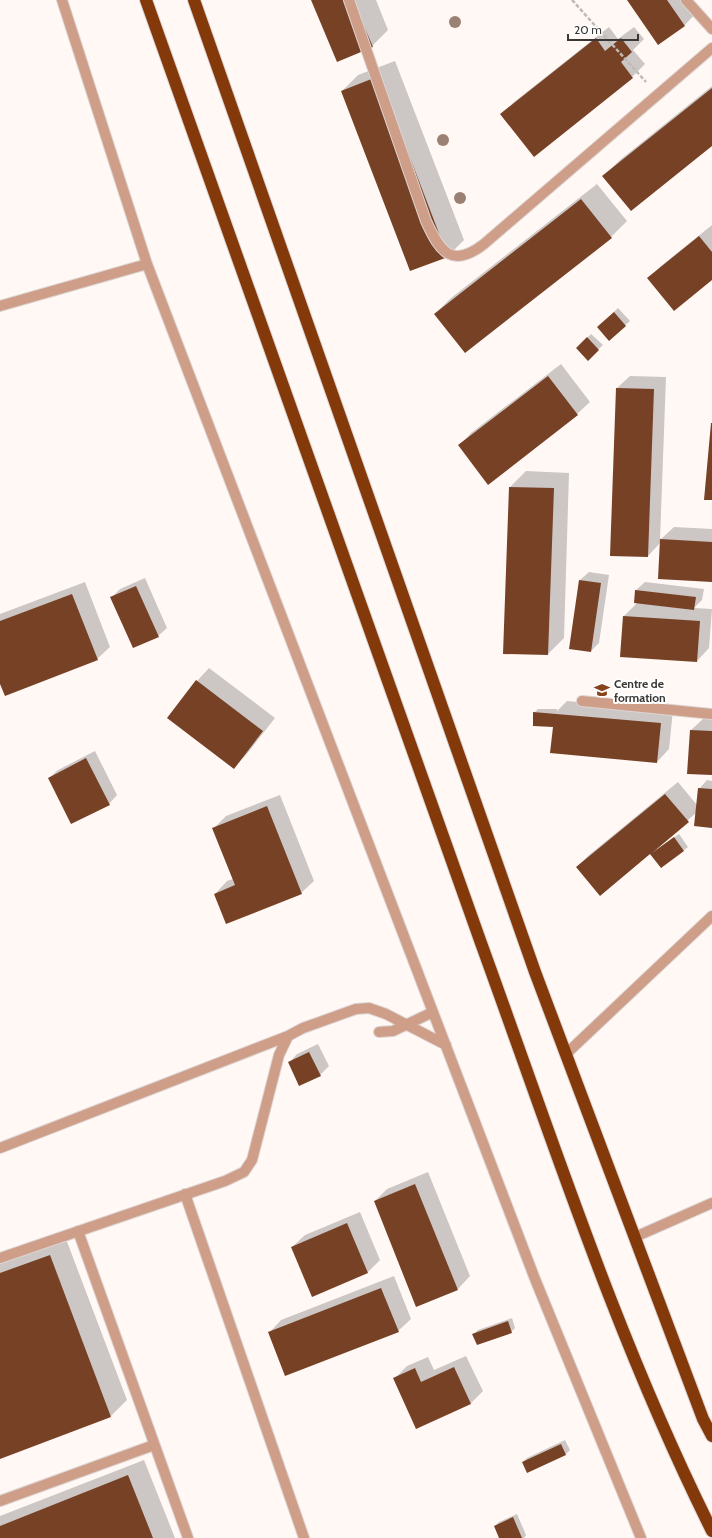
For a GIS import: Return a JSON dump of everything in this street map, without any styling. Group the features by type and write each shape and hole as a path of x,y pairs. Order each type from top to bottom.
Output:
{"highway":[{"path":"146,0 419,772 616,1315 689,1484 712,1531"},
{"path":"194,0 532,965 703,1420 712,1436"}],"street":[{"path":"62,0 147,264 536,1279 641,1538"},
{"path":"349,0 426,221 440,249 452,255 462,255 473,252 479,248 658,96 712,48"},
{"path":"686,0 712,29"},
{"path":"0,306 147,264"},
{"path":"582,701 712,714"},
{"path":"566,1054 712,916"},
{"path":"0,1148 288,1036 304,1028 356,1009 369,1008 446,1045"},
{"path":"379,1032 393,1031 433,1012"},
{"path":"0,1258 226,1181 244,1172 252,1160 279,1055 288,1036"},
{"path":"185,1194 304,1538"},
{"path":"635,1238 712,1203"},
{"path":"78,1231 188,1538"},
{"path":"0,1501 154,1445"}],"path":[{"path":"572,0 658,96"}],"building":[{"path":"311,0 353,0 373,47 337,62"},
{"path":"627,0 667,0 685,26 658,45"},
{"path":"596,38 605,51 621,38 632,52 621,62 633,78 534,157 500,114"},
{"path":"379,76 448,257 410,271 341,91"},
{"path":"712,88 712,146 631,211 602,176"},
{"path":"581,199 612,238 465,353 434,314"},
{"path":"699,236 712,252 712,280 674,311 647,278"},
{"path":"614,312 626,326 609,341 597,327"},
{"path":"587,337 599,350 588,361 576,348"},
{"path":"548,376 578,415 488,485 458,445"},
{"path":"616,388 654,389 648,557 610,556"},
{"path":"711,423 712,500 704,500"},
{"path":"509,487 554,488 548,655 503,654"},
{"path":"660,539 712,542 712,582 658,579"},
{"path":"579,580 601,583 591,652 569,649"},
{"path":"136,586 159,637 133,648 110,597"},
{"path":"635,590 696,597 694,610 634,603"},
{"path":"72,594 98,660 5,696 0,684 0,621"},
{"path":"623,616 700,621 697,662 620,657"},
{"path":"196,680 263,731 234,769 167,718"},
{"path":"533,712 661,723 657,763 550,753 553,727 533,726"},
{"path":"690,730 712,731 712,775 687,774"},
{"path":"86,758 110,805 71,824 48,778"},
{"path":"698,788 712,789 712,828 694,826"},
{"path":"665,794 689,822 652,853 674,837 684,851 661,868 650,854 600,896 576,867"},
{"path":"267,806 302,894 226,924 214,894 235,885 212,828"},
{"path":"309,1052 321,1076 299,1086 288,1062"},
{"path":"415,1184 458,1290 416,1307 374,1201"},
{"path":"347,1223 368,1273 312,1297 291,1247"},
{"path":"50,1255 111,1417 0,1459 0,1273"},
{"path":"381,1288 399,1332 285,1376 268,1332"},
{"path":"508,1321 512,1333 477,1345 472,1334"},
{"path":"454,1367 471,1404 416,1429 393,1378 415,1368 421,1382"},
{"path":"561,1444 566,1455 527,1473 522,1462"},
{"path":"128,1475 153,1538 0,1538 0,1526"},
{"path":"513,1517 522,1538 499,1538 494,1526"}],"place":[{"name":"Centre de formation","path":"602,690"}]}
